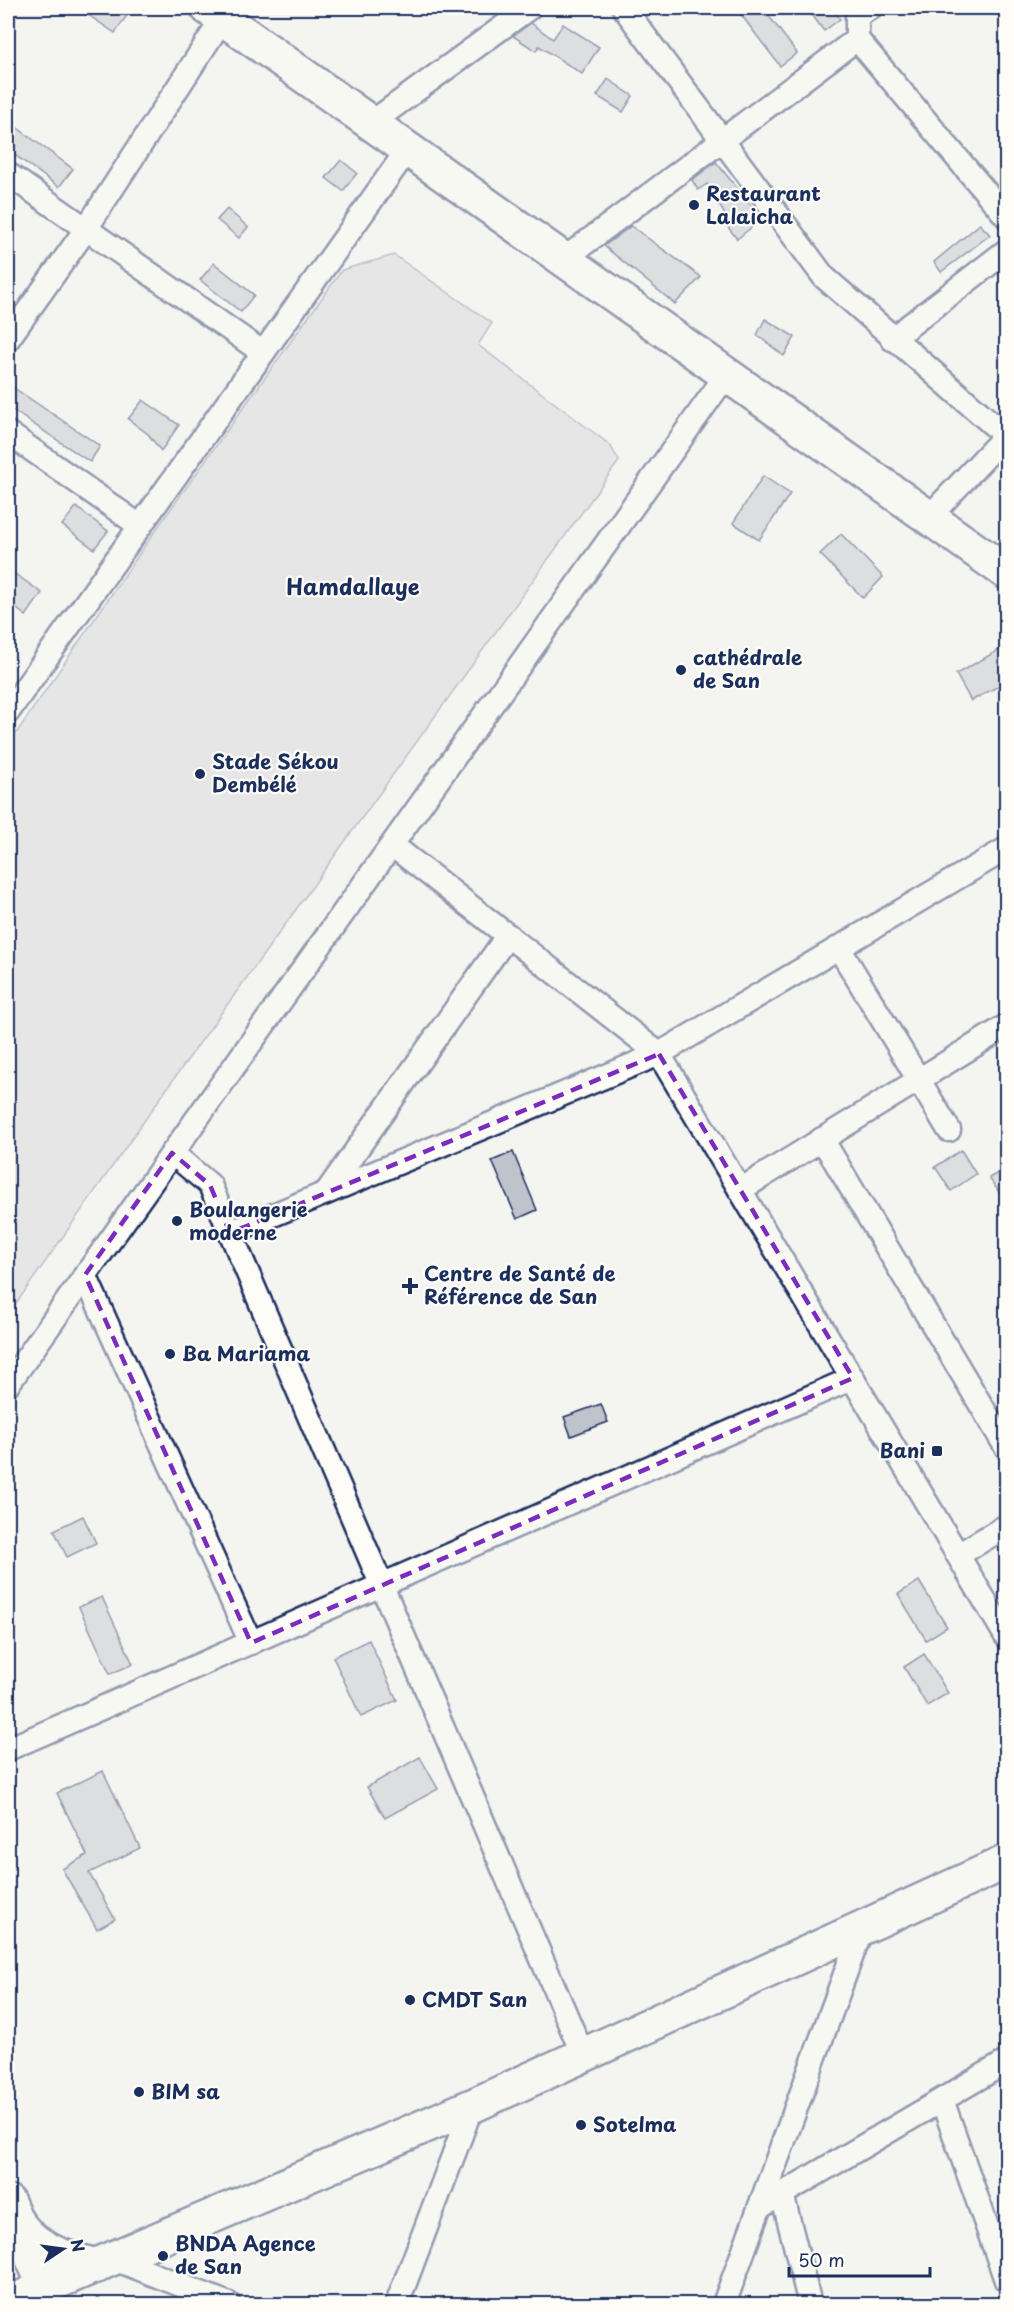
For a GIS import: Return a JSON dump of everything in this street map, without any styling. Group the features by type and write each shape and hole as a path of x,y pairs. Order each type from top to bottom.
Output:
{"main road":[{"path":"215,13 1006,572"},
{"path":"32,2299 105,2262 471,2106 1006,1862"},
{"path":"11,2210 26,2234 46,2248 70,2259 105,2262"},
{"path":"11,2210 32,2299"},
{"path":"8,2259 32,2299"}],"street":[{"path":"371,123 529,8"},
{"path":"624,8 824,277 892,339 1006,435 928,517"},
{"path":"859,10 857,39 1006,216"},
{"path":"8,339 86,229 215,13"},
{"path":"564,259 857,39"},
{"path":"10,705 408,149"},
{"path":"8,174 262,352"},
{"path":"892,339 1006,251"},
{"path":"8,1384 727,374"},
{"path":"8,433 140,526"},
{"path":"392,845 659,1054 1006,1636"},
{"path":"230,1233 659,1054 839,948 1003,858"},
{"path":"326,1193 507,935"},
{"path":"839,948 949,1130"},
{"path":"740,1190 1006,1026"},
{"path":"822,1139 1006,1447"},
{"path":"172,1153 210,1185 583,2055"},
{"path":"85,1275 251,1643"},
{"path":"8,1749 382,1587 853,1378"},
{"path":"958,1555 1006,1526"},
{"path":"724,2304 862,1928"},
{"path":"760,2207 1006,2062"},
{"path":"942,2100 1006,2280"},
{"path":"397,2304 471,2106"},
{"path":"782,2194 810,2304"},
{"path":"105,2262 229,2304"}],"highlighted area":[{"path":"659,1054 853,1378 251,1643 85,1275 172,1153 210,1185 230,1233"}],"shaded area":[{"name":"Stade Sékou Dembélé","path":"394,255 492,323 478,345 610,445 619,461 168,1087 8,1315 8,745 153,534 342,270"}],"building":[{"path":"78,8 132,8 115,33"},
{"path":"736,8 763,8 797,53 780,66"},
{"path":"807,8 832,8 840,19 824,31"},
{"path":"531,23 553,39 563,24 599,47 582,74 539,46 536,51 513,36"},
{"path":"608,79 633,96 623,112 597,96"},
{"path":"8,121 73,169 59,187 8,150"},
{"path":"341,160 357,173 343,191 326,178"},
{"path":"716,162 762,219 737,239 724,222 728,220 707,184 698,190 692,180"},
{"path":"227,209 248,227 239,238 217,220"},
{"path":"980,224 990,235 941,272 934,262"},
{"path":"631,226 701,277 675,304 604,246"},
{"path":"214,263 254,295 241,312 200,280"},
{"path":"765,319 795,337 784,356 757,335"},
{"path":"8,384 100,446 90,462 8,407"},
{"path":"143,400 179,425 161,451 148,434 128,419"},
{"path":"763,476 790,494 759,540 733,523"},
{"path":"76,507 108,531 94,549 62,525"},
{"path":"841,534 883,577 863,598 820,554"},
{"path":"8,569 42,593 26,616 8,602"},
{"path":"1006,646 1006,682 971,701 956,674"},
{"path":"961,1150 976,1174 951,1191 935,1167"},
{"path":"513,1152 537,1210 517,1219 492,1161"},
{"path":"1006,1168 1006,1202 989,1178"},
{"path":"601,1404 608,1422 571,1436 564,1417"},
{"path":"83,1516 96,1543 67,1557 54,1530"},
{"path":"919,1581 947,1627 926,1640 898,1594"},
{"path":"102,1597 133,1664 110,1674 79,1607"},
{"path":"369,1640 397,1700 361,1717 333,1657"},
{"path":"924,1654 948,1693 927,1706 904,1667"},
{"path":"420,1757 438,1789 385,1818 367,1787"},
{"path":"103,1771 140,1848 89,1873 115,1919 97,1929 62,1869 87,1855 57,1793"}],"place":[{"name":"Restaurant Lalaicha","path":"694,205"},
{"name":"cathédrale de San","path":"681,670"},
{"name":"Stade Sékou Dembélé","path":"200,774"},
{"name":"Boulangerie moderne","path":"177,1221"},
{"name":"Centre de Santé de Référence de San","path":"410,1286"},
{"name":"Ba Mariama","path":"170,1354"},
{"name":"Bani","path":"937,1451"},
{"name":"CMDT San","path":"410,2000"},
{"name":"BIM sa","path":"139,2092"},
{"name":"Sotelma","path":"581,2125"},
{"name":"BNDA Agence de San","path":"163,2256"}],"district":[{"name":"Hamdallaye","path":"353,587"}]}
